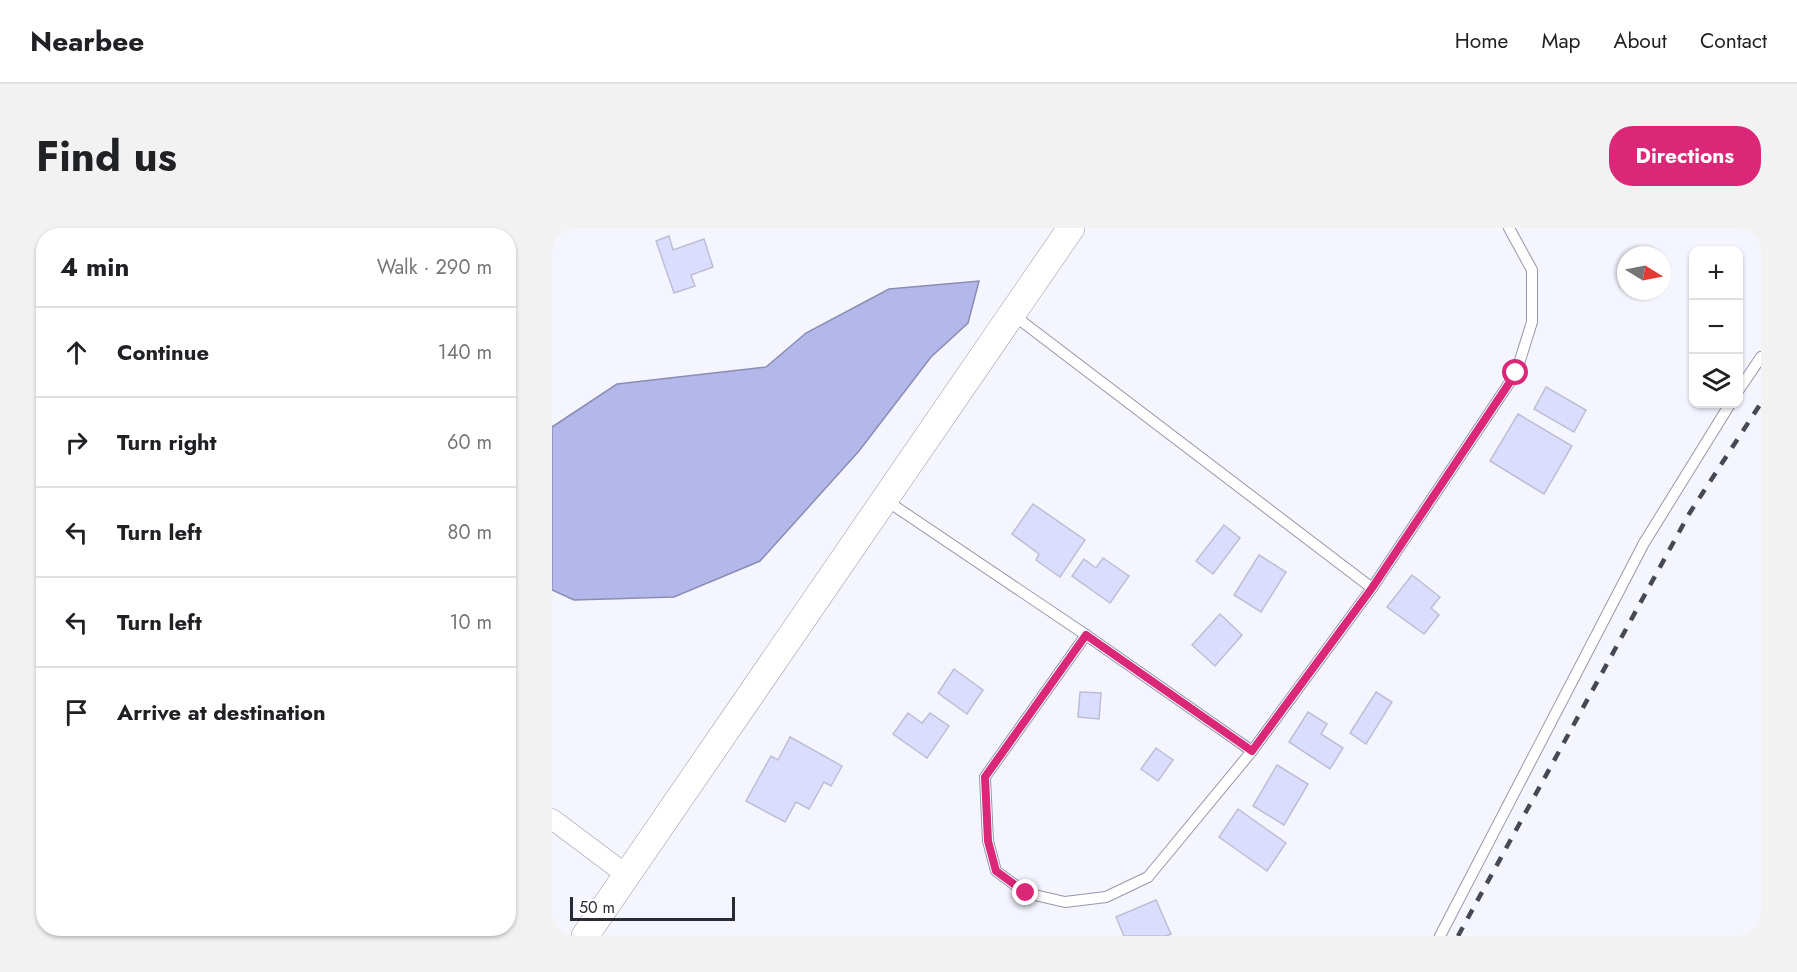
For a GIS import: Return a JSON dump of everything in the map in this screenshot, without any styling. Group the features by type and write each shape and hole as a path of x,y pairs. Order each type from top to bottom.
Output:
{"street":[{"path":"585,936 1071,228"},
{"path":"552,819 628,876"}],"lane":[{"path":"1086,635 985,777 988,841 996,871 1026,893 1065,902 1106,897 1149,877 1252,751 1372,588 1516,373 1532,322 1532,270 1509,228"},
{"path":"1011,314 1372,588"},
{"path":"1743,384 1761,357"},
{"path":"1440,936 1644,543 1728,408"},
{"path":"883,499 1086,635 1252,751"}],"water":[{"path":"979,281 968,323 931,357 859,451 760,561 674,597 574,600 552,590 552,427 617,384 766,367 806,333 889,289"}],"building":[{"path":"669,236 673,250 704,239 713,267 691,275 695,286 674,293 656,241"},
{"path":"1546,387 1586,410 1574,432 1534,409"},
{"path":"1518,414 1572,446 1544,494 1490,461"},
{"path":"1033,504 1085,540 1060,577 1036,560 1039,554 1012,534"},
{"path":"1224,525 1240,538 1213,574 1196,561"},
{"path":"1259,555 1286,572 1261,612 1234,595"},
{"path":"1103,558 1129,576 1110,603 1072,576 1084,559 1096,568"},
{"path":"1412,575 1440,597 1431,608 1439,615 1424,634 1387,607"},
{"path":"1220,614 1242,635 1215,666 1192,645"},
{"path":"954,669 983,690 967,714 938,693"},
{"path":"1080,692 1101,693 1099,719 1078,717"},
{"path":"1376,692 1392,702 1366,744 1350,733"},
{"path":"1308,712 1327,724 1321,734 1343,748 1330,769 1289,742"},
{"path":"908,713 922,723 930,713 949,726 927,758 893,734"},
{"path":"790,737 842,766 831,786 824,782 809,809 796,802 785,822 746,801 771,756 778,760"},
{"path":"1156,748 1173,760 1158,781 1141,769"},
{"path":"1277,765 1308,784 1284,825 1253,806"},
{"path":"1238,809 1286,843 1267,871 1219,837"},
{"path":"1156,900 1171,934 1124,936 1116,917"}],"railway":[{"path":"1458,936 1689,514 1761,403"}],"route":[{"path":"1026,893 996,871 988,841 985,777 1086,635 1252,751 1372,588 1516,373"}]}
